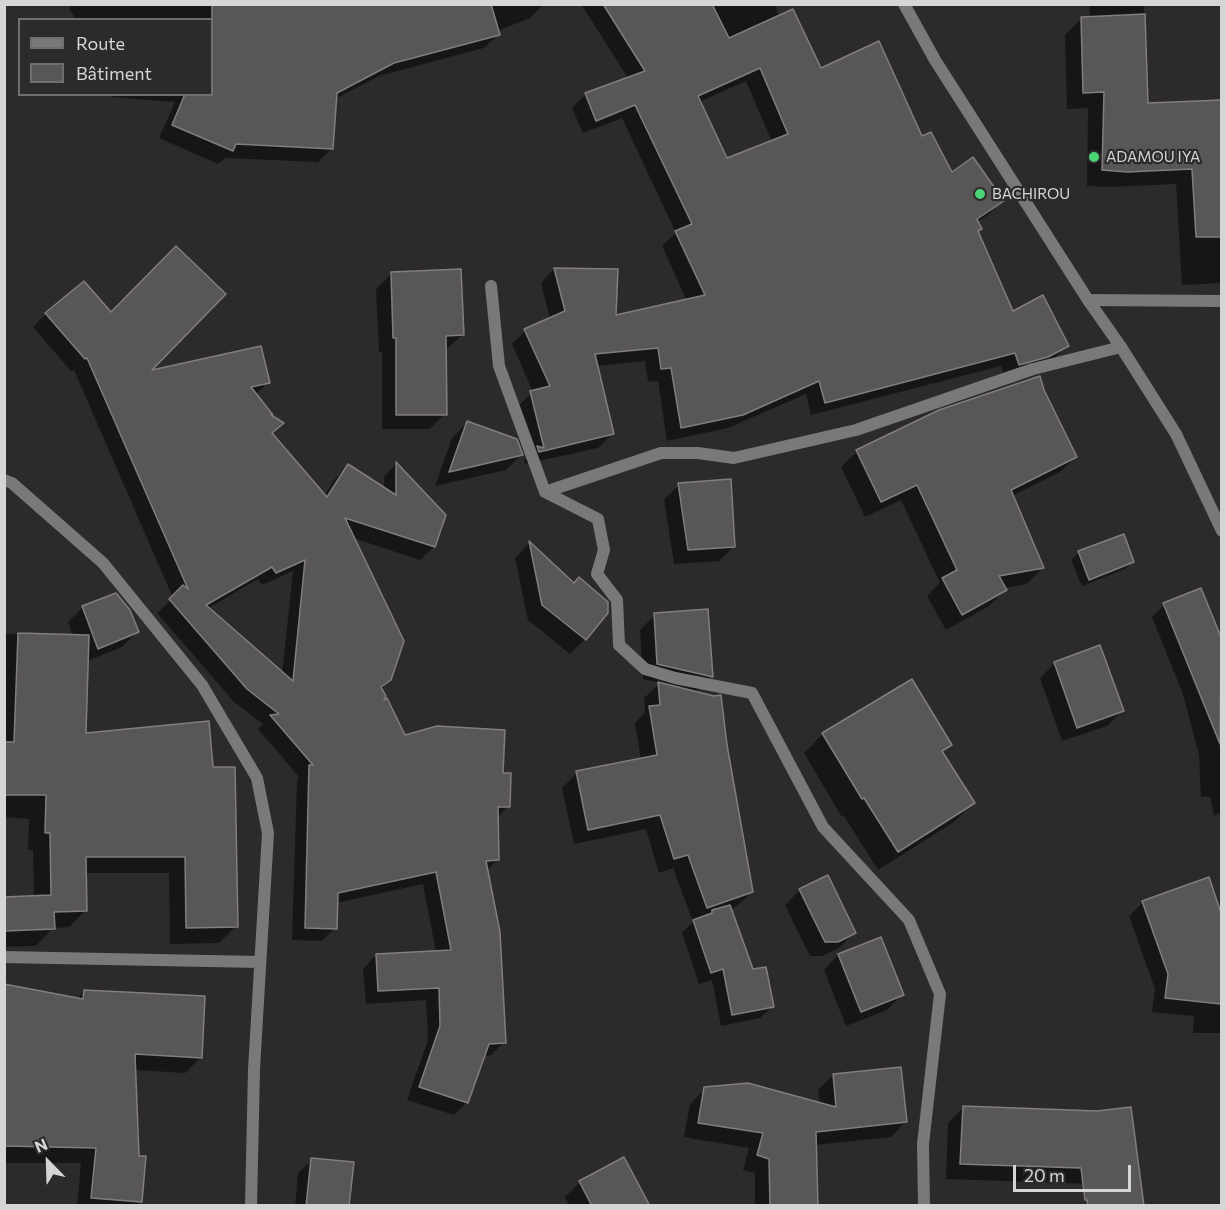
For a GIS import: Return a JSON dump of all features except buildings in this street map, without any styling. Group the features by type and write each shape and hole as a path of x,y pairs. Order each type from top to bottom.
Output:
{"street":[{"path":"904,4 935,60 1176,434 1221,531"},
{"path":"491,286 499,366 545,492 598,519 604,550 597,574 617,600 619,645 645,669 675,678 752,693 823,827 909,920 940,994 923,1144 924,1206"},
{"path":"1088,300 1221,301"},
{"path":"545,492 661,453 698,453 734,458 856,430 1033,369 1121,347"},
{"path":"4,480 12,483 103,563 202,685 257,778 268,833 254,1069 251,1206"},
{"path":"4,957 260,962"}],"place":[{"name":"ADAMOU IYA","path":"1094,157"},
{"name":"BACHIROU","path":"980,194"}]}
